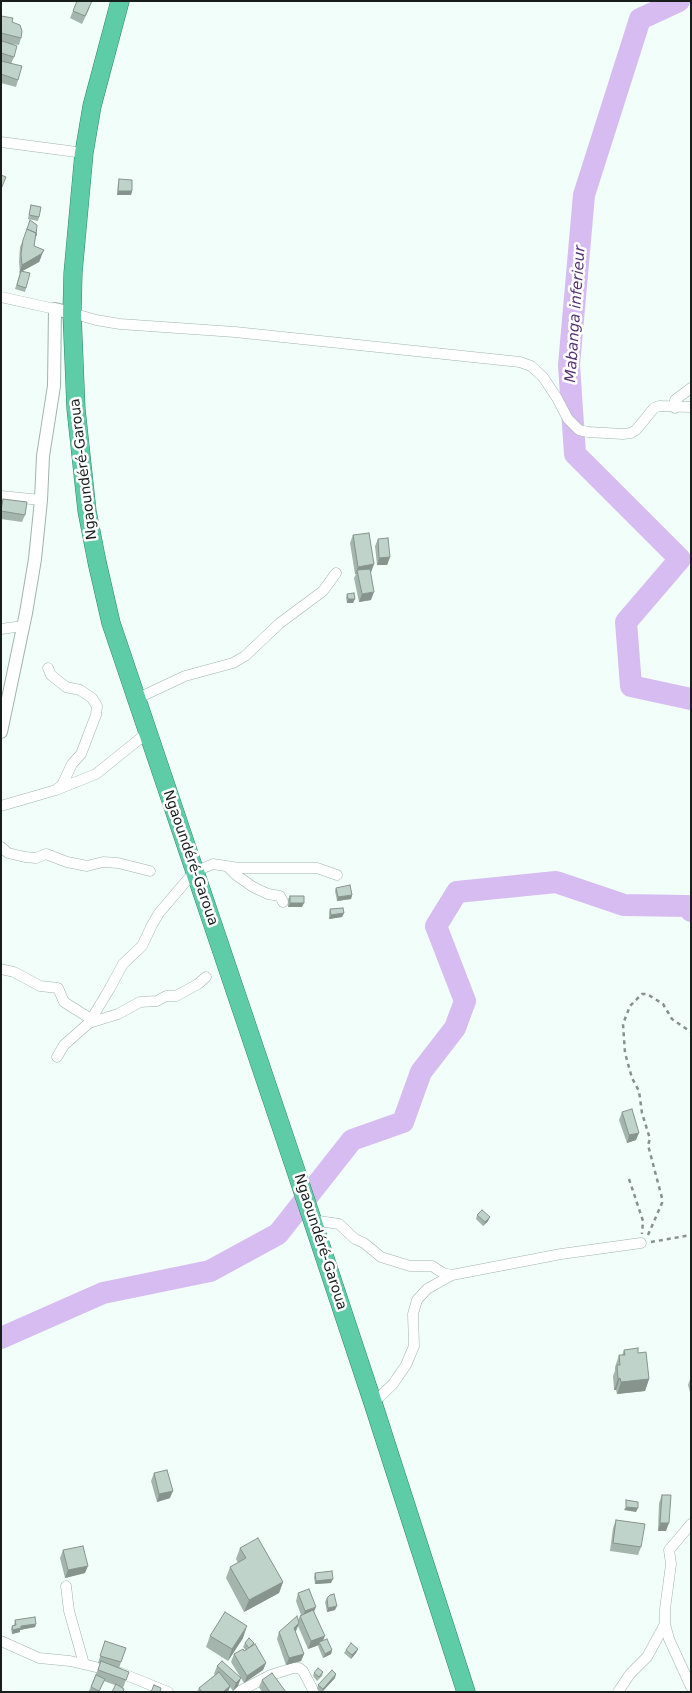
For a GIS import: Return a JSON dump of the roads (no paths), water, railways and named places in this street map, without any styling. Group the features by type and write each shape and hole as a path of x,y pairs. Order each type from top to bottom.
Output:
{"highway":[{"name":"Ngaoundéré-Garoua","path":"120,1 92,106 84,153 75,246 64,311 87,511 103,592 111,623 147,733 294,1165 466,1692"}],"street":[{"path":"1,142 84,153"},
{"path":"1,297 120,324 235,332 520,362 531,366 543,377 557,398 568,420 580,430 631,433 636,430 654,408 659,406 691,407"},
{"path":"1,732 35,559 43,456 64,311"},
{"path":"675,408 675,400 691,388"},
{"path":"1,496 41,500"},
{"path":"136,699 185,676 234,663 245,656 280,622 322,591 336,573"},
{"path":"1,629 23,626"},
{"path":"48,668 51,675 66,687 80,690 92,698 96,706 96,715 80,754 72,764 62,785 56,790"},
{"path":"1,806 56,790 96,774 147,733"},
{"path":"1,847 8,853 25,857 36,858 46,854 67,862 87,866 103,862 118,863 150,871"},
{"path":"56,1057 64,1045 90,1021 122,964 142,946 159,913 194,872 213,864 239,868 317,868 337,876"},
{"path":"228,867 254,887 268,894 280,896 283,902"},
{"path":"1,969 14,972 40,986 58,988 64,1002 90,1021"},
{"path":"90,1021 118,1014 140,1002 157,1001 166,996 176,996 206,978"},
{"path":"310,1214 339,1224 355,1239 364,1243 381,1257 410,1266 432,1266 443,1273 452,1275"},
{"path":"373,1403 393,1384 406,1365 414,1346 413,1314 417,1300 428,1289 452,1275 561,1254 643,1243"},
{"path":"691,1524 669,1550 671,1564 665,1609 665,1624 669,1639 691,1687"},
{"path":"66,1586 70,1611 84,1664"},
{"path":"618,1692 630,1674 647,1657 665,1624"},
{"path":"1,1640 40,1658 84,1664 121,1673 168,1692"},
{"path":"238,1692 271,1675 293,1668 303,1671 314,1692"}],"waterway":[{"name":"Mabanga inferieur","path":"679,1 640,19 584,195 569,365 575,454 680,559 626,622 631,686 691,699"},
{"path":"1,1338 103,1293 210,1271 278,1234 352,1140 403,1122 421,1072 455,1028 465,1001 436,926 457,892 556,882 624,905 687,906 691,911"}]}
